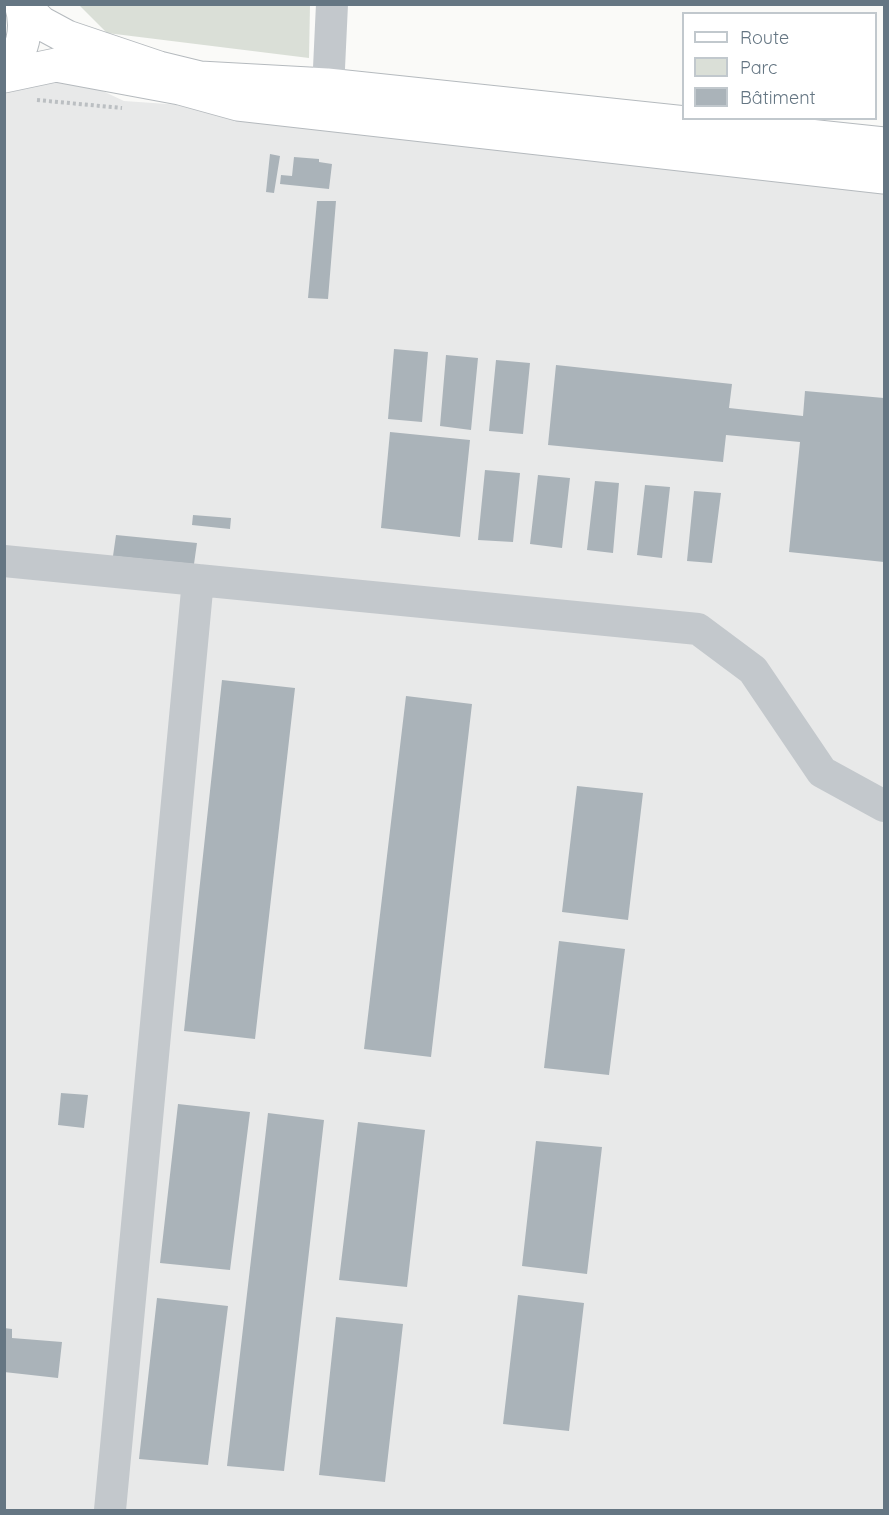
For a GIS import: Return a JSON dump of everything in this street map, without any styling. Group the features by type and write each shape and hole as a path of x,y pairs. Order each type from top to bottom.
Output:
{"main road":[{"path":"4,74 12,65 23,41 24,15 21,4"},
{"path":"21,4 42,23 67,37 159,68 200,78 327,100 885,177"},
{"path":"4,74 56,65 180,88 238,104 327,100 885,144"}],"street":[{"path":"327,100 332,4"},
{"path":"4,561 698,629 753,670 822,772 885,806"},
{"path":"110,1510 198,580"}],"shaded area":[{"path":"5,56 47,65 124,101 327,115 884,178 884,1510 5,1510"}],"green space":[{"path":"79,5 310,5 309,58 107,33"}],"building":[{"path":"270,154 280,156 274,193 266,192"},
{"path":"294,157 319,159 319,162 332,164 329,189 280,184 281,175 292,176"},
{"path":"317,201 336,201 328,299 308,298"},
{"path":"394,349 428,352 422,422 388,419"},
{"path":"446,355 478,358 471,430 440,426"},
{"path":"496,360 530,363 523,434 489,431"},
{"path":"556,365 732,384 729,408 803,416 805,391 884,398 884,562 789,552 800,442 726,435 723,462 548,445"},
{"path":"390,432 470,440 460,537 381,528"},
{"path":"485,470 520,473 513,542 478,540"},
{"path":"538,475 570,478 562,548 530,544"},
{"path":"595,481 619,483 613,553 587,550"},
{"path":"645,485 670,487 662,558 637,555"},
{"path":"694,491 721,493 712,563 687,561"},
{"path":"193,515 231,518 230,529 192,525"},
{"path":"116,535 197,543 194,564 113,556"},
{"path":"222,680 295,688 255,1039 184,1031"},
{"path":"406,696 472,704 431,1057 364,1049"},
{"path":"577,786 643,793 628,920 562,912"},
{"path":"559,941 625,949 609,1075 544,1068"},
{"path":"61,1093 88,1095 84,1128 58,1125"},
{"path":"178,1104 250,1112 230,1270 160,1263"},
{"path":"268,1113 324,1120 284,1471 227,1466"},
{"path":"358,1122 425,1130 407,1287 339,1280"},
{"path":"536,1141 602,1147 587,1274 522,1266"},
{"path":"518,1295 584,1303 569,1431 503,1424"},
{"path":"157,1298 228,1306 208,1465 139,1459"},
{"path":"336,1317 403,1324 385,1482 319,1475"},
{"path":"4,1328 12,1329 12,1338 62,1342 58,1378 4,1372"}]}
